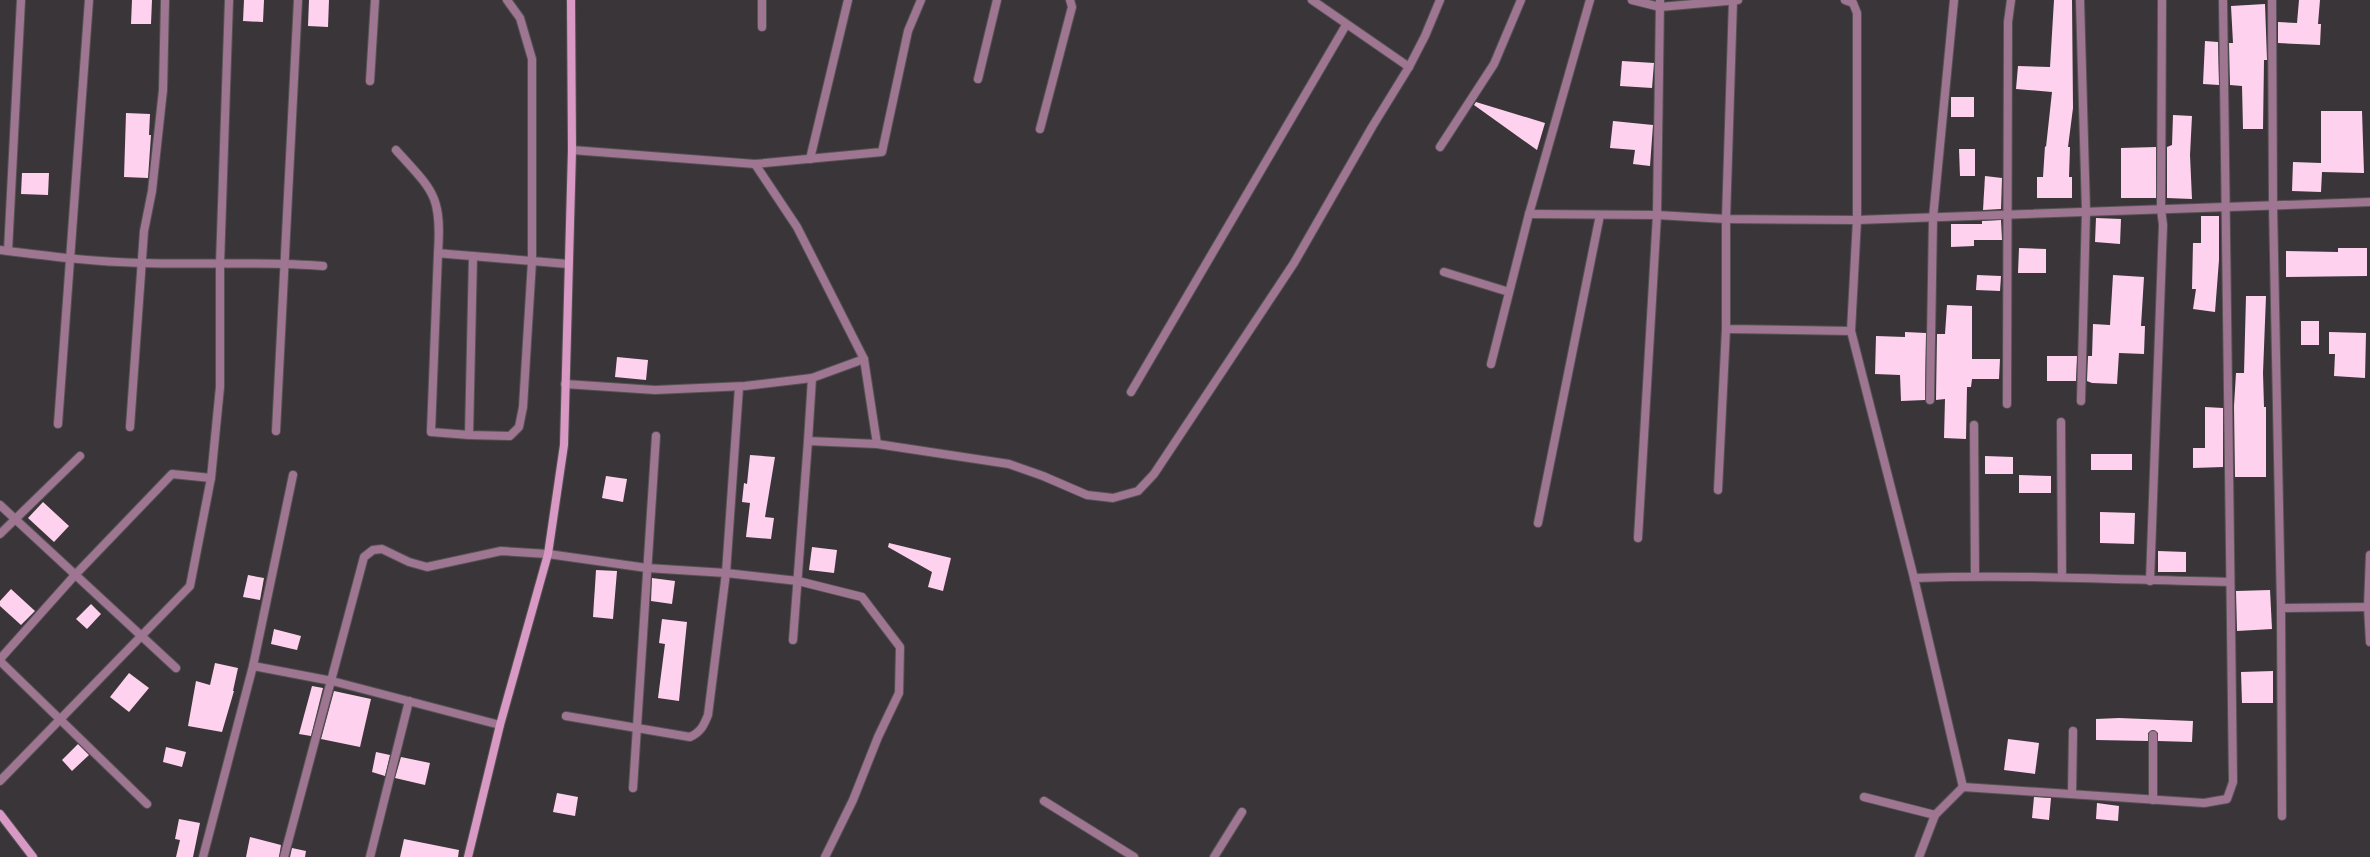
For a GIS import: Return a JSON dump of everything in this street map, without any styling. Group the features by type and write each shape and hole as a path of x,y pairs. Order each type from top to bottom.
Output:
{"street":[{"path":"21,0 4,251 69,258 141,263 220,264 284,262 323,266"},
{"path":"58,424 89,0"},
{"path":"130,427 144,231 152,191 162,104 165,0"},
{"path":"0,781 59,718 190,586 211,478 220,387 220,264 230,0"},
{"path":"276,431 298,0"},
{"path":"370,81 375,0"},
{"path":"396,150 425,182 434,197 440,224 431,432 469,436 510,436 519,427 523,407 532,261 532,59 520,18 507,0"},
{"path":"468,857 500,725 548,554 564,444 572,150 571,0"},
{"path":"762,0 762,27"},
{"path":"810,159 848,0"},
{"path":"572,150 755,164 882,152 908,31 921,0"},
{"path":"978,79 997,0"},
{"path":"1040,129 1072,7 1070,0"},
{"path":"1312,0 1346,25 1409,67"},
{"path":"808,442 877,444 1009,464 1043,476 1087,495 1113,498 1138,491 1154,474 1294,263 1372,127 1409,67 1425,36 1440,0"},
{"path":"1440,147 1494,64 1521,0"},
{"path":"1490,364 1529,214 1590,0"},
{"path":"1632,0 1660,4 1738,0"},
{"path":"1718,490 1726,329 1726,220 1733,0"},
{"path":"1845,0 1853,3 1857,13 1857,220 1851,331 1914,578 1963,787"},
{"path":"1930,400 1933,218 1954,0"},
{"path":"2007,404 2008,22 2011,0"},
{"path":"2080,0 2086,211 2081,401"},
{"path":"2150,581 2163,225 2161,210 2162,0"},
{"path":"1918,857 1935,815 1963,787 2204,803 2227,799 2232,782 2223,0"},
{"path":"2272,0 2273,205 2281,608 2282,816"},
{"path":"1638,538 1657,215 1660,4"},
{"path":"1131,392 1346,25"},
{"path":"755,164 797,227 864,359 877,444"},
{"path":"1529,214 1657,215 1726,220 1857,220 2008,216 2086,211 2161,210 2225,206 2370,202"},
{"path":"1538,523 1600,215"},
{"path":"438,252 568,264"},
{"path":"469,436 473,256"},
{"path":"1444,272 1509,292"},
{"path":"1726,329 1851,331"},
{"path":"565,384 655,390 739,386 812,378 864,359"},
{"path":"793,640 812,378"},
{"path":"566,716 690,737 698,733 704,726 708,715 726,572 739,386"},
{"path":"2060,422 2062,577"},
{"path":"1974,425 1975,576"},
{"path":"633,788 656,436"},
{"path":"0,534 80,456"},
{"path":"146,804 0,660 75,575 172,474 211,478"},
{"path":"202,857 253,666 293,475"},
{"path":"0,505 176,668"},
{"path":"284,857 364,557 373,550 382,549 409,562 427,567 501,551 548,554 648,568 726,572 798,581 862,597 900,647 898,693 878,737 853,800 825,857"},
{"path":"2370,555 2370,642"},
{"path":"1914,578 1975,576 2062,577 2150,581 2230,582"},
{"path":"2281,608 2369,607"},
{"path":"253,666 332,681 500,725"},
{"path":"370,857 409,701"},
{"path":"2072,794 2073,731"},
{"path":"2153,736 2153,800"},
{"path":"1864,796 1935,815"},
{"path":"1044,801 1134,857"},
{"path":"1214,857 1242,812"},
{"path":"0,814 34,857"}],"building":[{"path":"132,0 152,0 151,24 131,24"},
{"path":"244,0 264,0 263,22 243,21"},
{"path":"309,0 329,0 328,27 308,26"},
{"path":"2054,0 2072,0 2073,108 2068,147 2070,147 2069,177 2072,177 2072,198 2037,198 2037,177 2043,177 2045,146 2046,147 2052,92 2016,89 2018,66 2050,67"},
{"path":"2299,0 2320,0 2318,24 2321,24 2320,45 2278,43 2278,22 2297,23"},
{"path":"2265,4 2267,60 2264,60 2263,129 2243,129 2242,86 2230,85 2229,43 2233,43 2231,6"},
{"path":"2205,41 2218,42 2219,85 2203,84"},
{"path":"1622,61 1654,63 1652,88 1620,86"},
{"path":"1951,97 1974,97 1974,117 1951,117"},
{"path":"1476,102 1545,123 1537,150 1474,105"},
{"path":"2321,111 2362,111 2364,173 2322,172 2321,192 2292,191 2293,162 2321,163"},
{"path":"126,113 150,114 149,135 151,135 148,178 124,177"},
{"path":"2173,115 2192,116 2190,155 2192,199 2167,198 2167,147 2172,145"},
{"path":"1613,121 1653,125 1650,166 1633,164 1635,150 1610,148"},
{"path":"2156,147 2156,198 2121,198 2121,148"},
{"path":"1959,149 1975,149 1975,176 1960,176"},
{"path":"22,173 49,173 48,195 21,194"},
{"path":"1985,176 2002,178 2001,209 1983,210"},
{"path":"2201,216 2219,216 2219,260 2215,312 2193,309 2196,289 2192,289 2193,243 2201,243"},
{"path":"2096,218 2121,219 2120,244 2095,242"},
{"path":"2001,220 2002,240 1974,240 1974,246 1951,247 1951,224 1982,224 1982,221"},
{"path":"2019,248 2046,249 2046,273 2018,273"},
{"path":"2338,248 2367,248 2367,276 2286,277 2286,251 2338,252"},
{"path":"1977,275 2001,276 2000,291 1976,290"},
{"path":"2113,275 2144,277 2141,326 2145,326 2144,354 2119,353 2117,384 2092,383 2087,381 2088,356 2092,356 2093,324 2110,325"},
{"path":"2246,296 2266,296 2263,373 2264,407 2266,407 2266,477 2235,477 2234,406 2236,373 2244,373"},
{"path":"1947,305 1972,306 1972,359 2000,359 1999,379 1972,379 1971,387 1967,387 1966,439 1944,438 1945,399 1936,400 1937,334 1945,334"},
{"path":"2301,321 2319,321 2319,345 2301,345"},
{"path":"1905,332 1926,333 1925,400 1901,401 1900,375 1875,374 1876,336 1905,337"},
{"path":"2329,332 2366,333 2365,378 2334,376 2335,354 2329,354"},
{"path":"2047,356 2077,356 2076,381 2047,381"},
{"path":"617,357 648,360 646,380 615,377"},
{"path":"2205,407 2223,408 2223,467 2193,468 2193,448 2205,448"},
{"path":"2091,454 2132,454 2132,470 2091,470"},
{"path":"750,455 775,457 765,517 774,518 771,539 746,537 750,503 742,502 744,483 747,484"},
{"path":"1985,456 2013,457 2013,474 1985,474"},
{"path":"2019,475 2051,476 2051,493 2019,493"},
{"path":"606,476 627,479 623,502 602,498"},
{"path":"43,502 69,526 54,542 28,518"},
{"path":"2100,512 2135,513 2134,544 2100,543"},
{"path":"889,543 951,558 943,591 928,587 932,572 888,547"},
{"path":"812,547 837,550 834,573 809,570"},
{"path":"2158,551 2186,552 2186,572 2158,572"},
{"path":"596,570 617,571 613,619 593,617"},
{"path":"248,575 264,578 260,600 243,597"},
{"path":"652,578 675,581 672,604 651,601"},
{"path":"11,589 35,611 21,625 0,606 0,601"},
{"path":"2270,590 2272,629 2237,631 2236,591"},
{"path":"91,604 101,614 87,629 76,619"},
{"path":"662,619 687,622 679,701 658,698 665,644 659,643"},
{"path":"274,629 301,636 297,650 271,644"},
{"path":"215,663 238,668 234,691 222,732 188,726 196,681 210,685"},
{"path":"2273,671 2273,703 2242,703 2241,672"},
{"path":"129,673 149,688 129,712 110,697"},
{"path":"312,686 323,688 311,736 299,734"},
{"path":"334,691 371,699 360,747 321,739"},
{"path":"2119,718 2193,721 2192,742 2158,741 2158,733 2153,730 2148,733 2148,741 2096,740 2096,719"},
{"path":"2008,739 2039,743 2035,774 2004,770"},
{"path":"78,744 89,755 72,771 62,760"},
{"path":"166,747 186,752 182,767 163,762"},
{"path":"376,752 390,755 385,776 372,772"},
{"path":"401,757 430,763 425,785 395,778"},
{"path":"557,793 578,797 575,816 553,812"},
{"path":"2034,797 2051,798 2049,820 2032,818"},
{"path":"2097,803 2119,806 2118,821 2096,819"},
{"path":"179,819 200,823 193,857 176,857 180,840 175,839"},
{"path":"250,837 281,845 279,857 246,857"},
{"path":"404,839 459,850 458,857 400,857"},
{"path":"292,848 306,851 305,857 290,857"}]}
